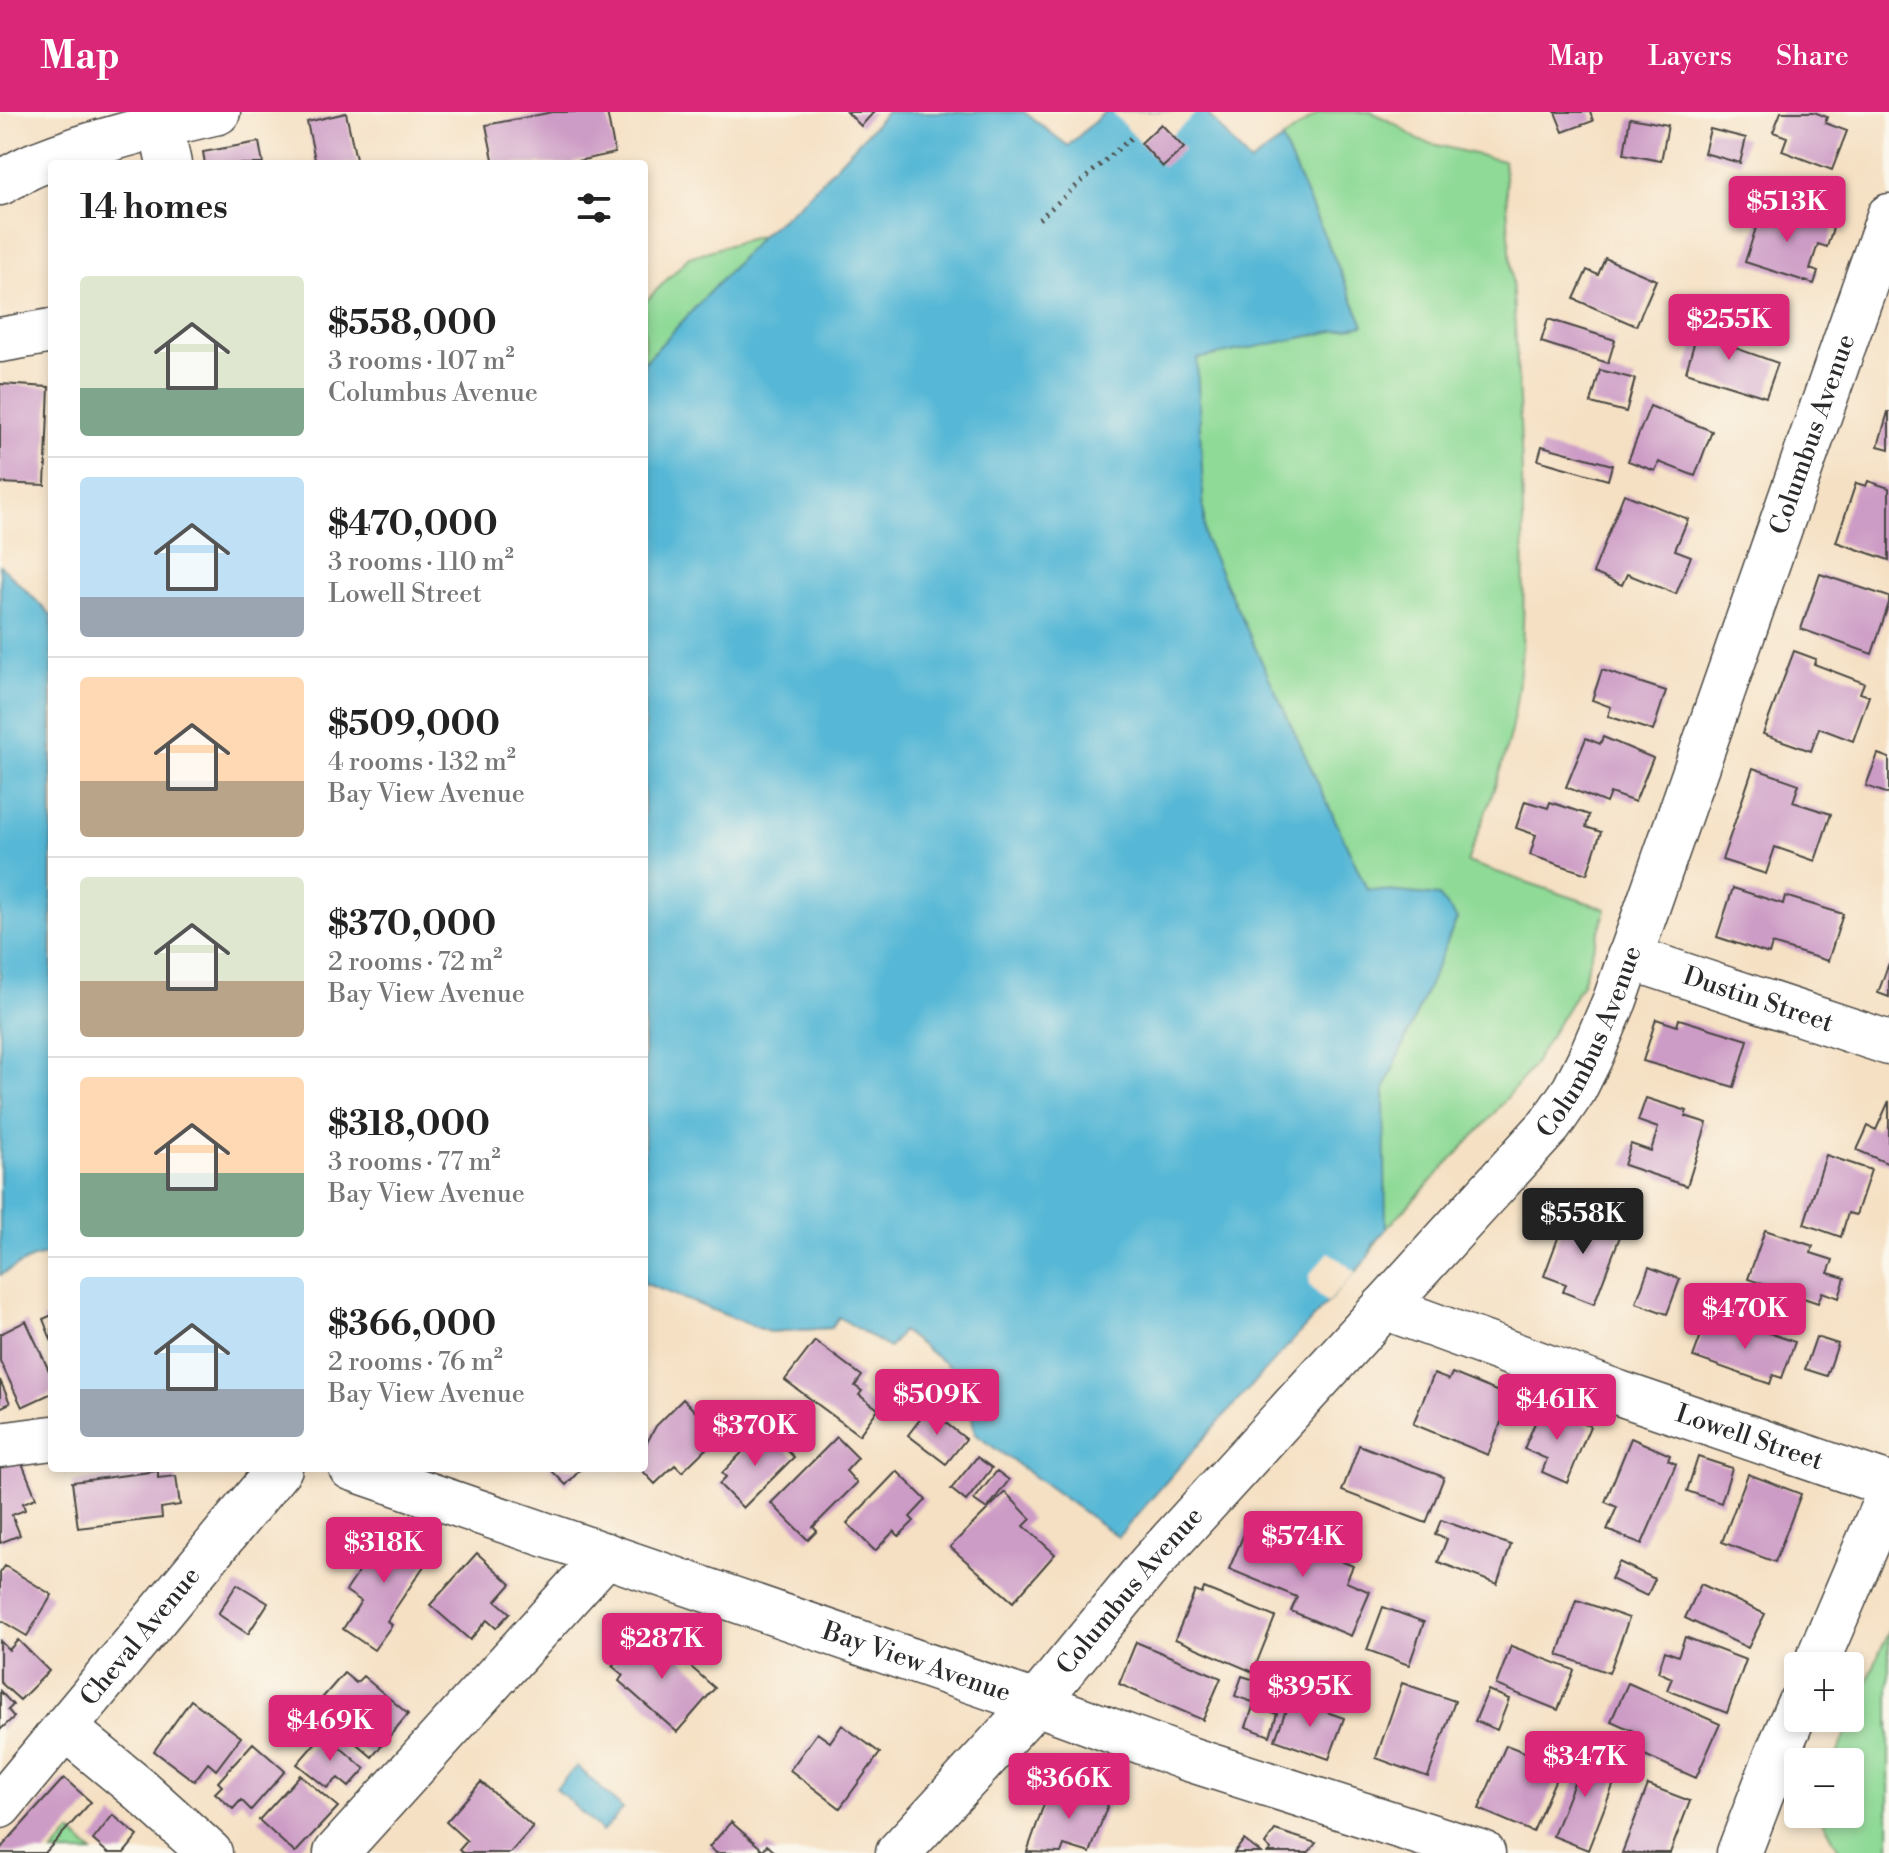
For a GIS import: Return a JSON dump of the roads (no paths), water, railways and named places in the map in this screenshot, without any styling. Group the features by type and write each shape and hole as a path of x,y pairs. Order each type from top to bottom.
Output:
{"street":[{"path":"63,160 165,145 218,112"},
{"path":"0,183 36,164 48,162"},
{"name":"Columbus Avenue","path":"898,1853 1036,1703 1151,1563 1550,1125 1574,1090 1615,1000 1889,216"},
{"path":"0,340 48,332"},
{"name":"Dustin Street","path":"1629,957 1889,1043"},
{"name":"Lowell Street","path":"1384,1307 1619,1393 1889,1485"},
{"path":"0,1445 48,1439"},
{"name":"Cheval Avenue","path":"0,1806 277,1472"},
{"name":"Bay View Avenue","path":"363,1472 1036,1703 1186,1758 1384,1839 1483,1853"},
{"path":"1821,1652 1889,1493"},
{"path":"336,1853 606,1555"},
{"path":"65,1728 210,1853"},
{"path":"1739,1853 1787,1732"}],"water":[{"path":"887,112 1024,112 1068,146 1105,112 1206,112 1250,163 1282,140 1364,325 1197,359 1205,539 1367,889 1439,896 1457,919 1384,1090 1386,1229 1374,1243 1367,1259 1118,1537 975,1434 971,1412 986,1394 902,1331 889,1348 839,1317 831,1328 769,1332 648,1285 648,359 762,235 802,202"},
{"path":"0,565 48,612 48,1254 30,1259 0,1275"},
{"path":"577,1766 623,1809 602,1832 556,1788"}]}
